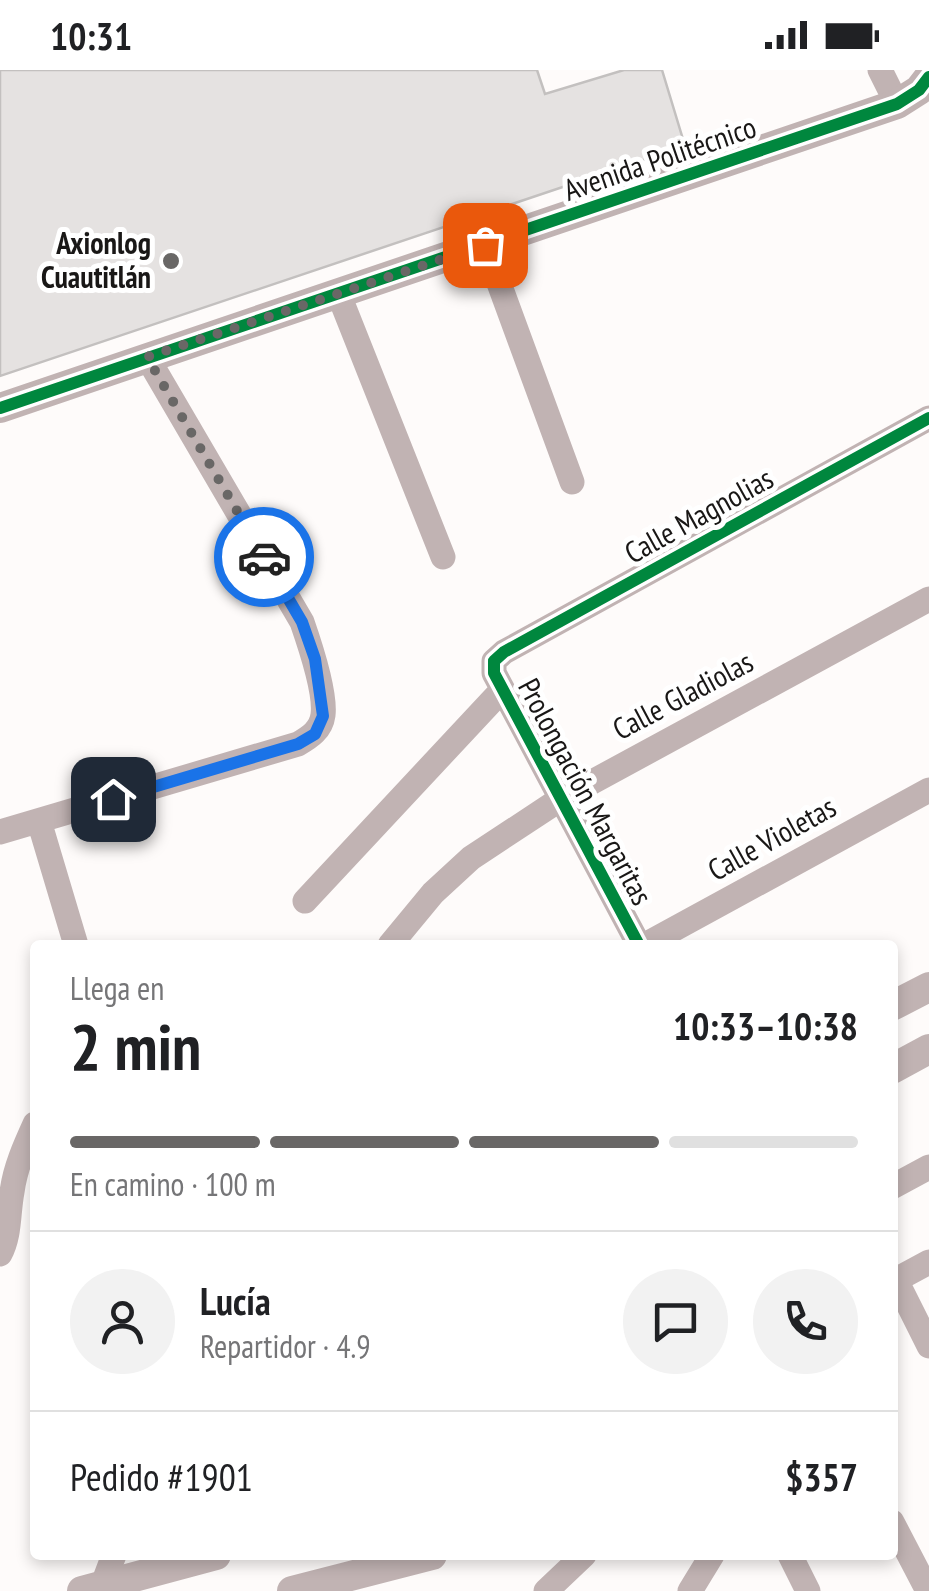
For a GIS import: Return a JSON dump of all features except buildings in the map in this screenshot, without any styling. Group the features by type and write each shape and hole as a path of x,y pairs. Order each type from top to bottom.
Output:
{"street":[{"path":"880,70 897,104"},
{"name":"Avenida Politécnico","path":"0,408 897,104 929,77"},
{"path":"485,245 572,482"},
{"path":"339,295 443,557"},
{"path":"0,832 298,744 315,734 323,716 315,659 302,622 147,357"},
{"name":"Calle Magnolias","path":"494,661 929,418"},
{"name":"Calle Gladiolas","path":"394,940 433,893 470,858 559,800 929,599"},
{"name":"Prolongación Margaritas","path":"494,661 494,674 559,800 639,940"},
{"path":"305,902 502,690"},
{"name":"Calle Violetas","path":"651,940 929,790"},
{"path":"39,821 75,940"},
{"path":"898,1003 929,987"},
{"path":"898,1066 929,1049"},
{"path":"0,1254 20,1156 30,1135"},
{"path":"898,1184 929,1167"},
{"path":"898,1279 929,1262"},
{"path":"898,1288 929,1346"},
{"path":"898,1534 928,1591"},
{"path":"97,1589 112,1560"},
{"path":"97,1589 198,1560"},
{"path":"292,1591 413,1560"},
{"path":"690,1591 709,1560"},
{"path":"792,1560 808,1591"},
{"path":"546,1591 579,1574"}],"cycle path":[{"path":"0,408 897,104 919,90 929,77"},
{"path":"636,940 494,673 494,661 929,418"}],"way so far":[{"path":"264,557 147,357 485,245"}],"place":[{"name":"Axionlog Cuautitlán","path":"171,261"}],"route":[{"path":"113,799 298,744 315,734 323,716 315,659 302,622 264,557"}]}
